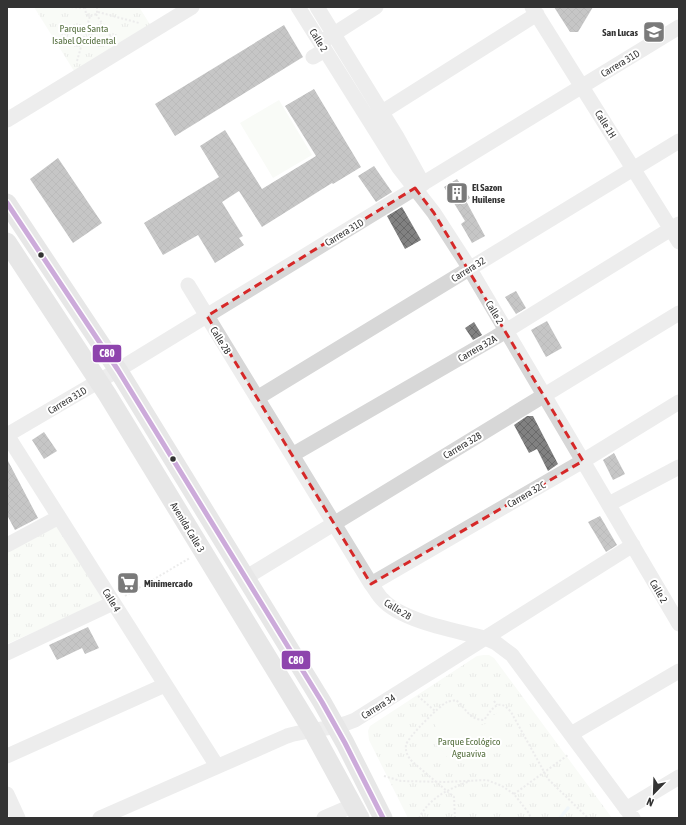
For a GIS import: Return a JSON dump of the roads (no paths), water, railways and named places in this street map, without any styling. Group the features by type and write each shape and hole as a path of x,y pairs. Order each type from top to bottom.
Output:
{"main road":[{"path":"7,203 118,370 336,727 383,818"},
{"name":"Avenida Calle 3","path":"7,242 99,381 312,730 357,811"}],"street":[{"path":"7,120 192,7"},
{"name":"Calle 2","path":"298,7 319,50 399,168 419,186"},
{"name":"Calle 2","path":"318,7 382,112 434,213 506,330 679,624"},
{"path":"319,50 334,34 372,8"},
{"path":"382,112 535,11"},
{"name":"Calle 1H","path":"535,11 633,169 676,232"},
{"name":"Carrera 31D","path":"7,435 207,316 679,27"},
{"name":"Carrera 32","path":"257,398 679,141"},
{"name":"Carrera 32A","path":"292,455 676,232"},
{"name":"Calle 2B","path":"188,285 382,600 398,611 413,618 496,642 512,655 629,814"},
{"name":"Carrera 32B","path":"245,578 679,313"},
{"name":"Carrera 32C","path":"371,584 583,461 679,402"},
{"name":"Calle 4","path":"7,435 217,766"},
{"path":"609,504 679,467"},
{"path":"7,545 59,517"},
{"name":"Carrera 34","path":"100,818 287,736 312,730 336,727 355,720 633,545"},
{"path":"7,653 114,603"},
{"path":"571,734 679,671"},
{"path":"7,756 165,685"},
{"path":"629,814 679,777"},
{"path":"7,794 18,818"},
{"path":"324,818 357,811"}],"waterway":[{"path":"560,818 568,808"}],"place":[{"name":"San Lucas","path":"654,32"},
{"name":"El Sazon Huilense","path":"457,193"},
{"name":"Minimercado","path":"128,583"}],"park label":[{"name":"Parque Santa Isabel Occidental","path":"84,34"},
{"name":"Parque Ecológico Aguaviva","path":"469,746"}]}
